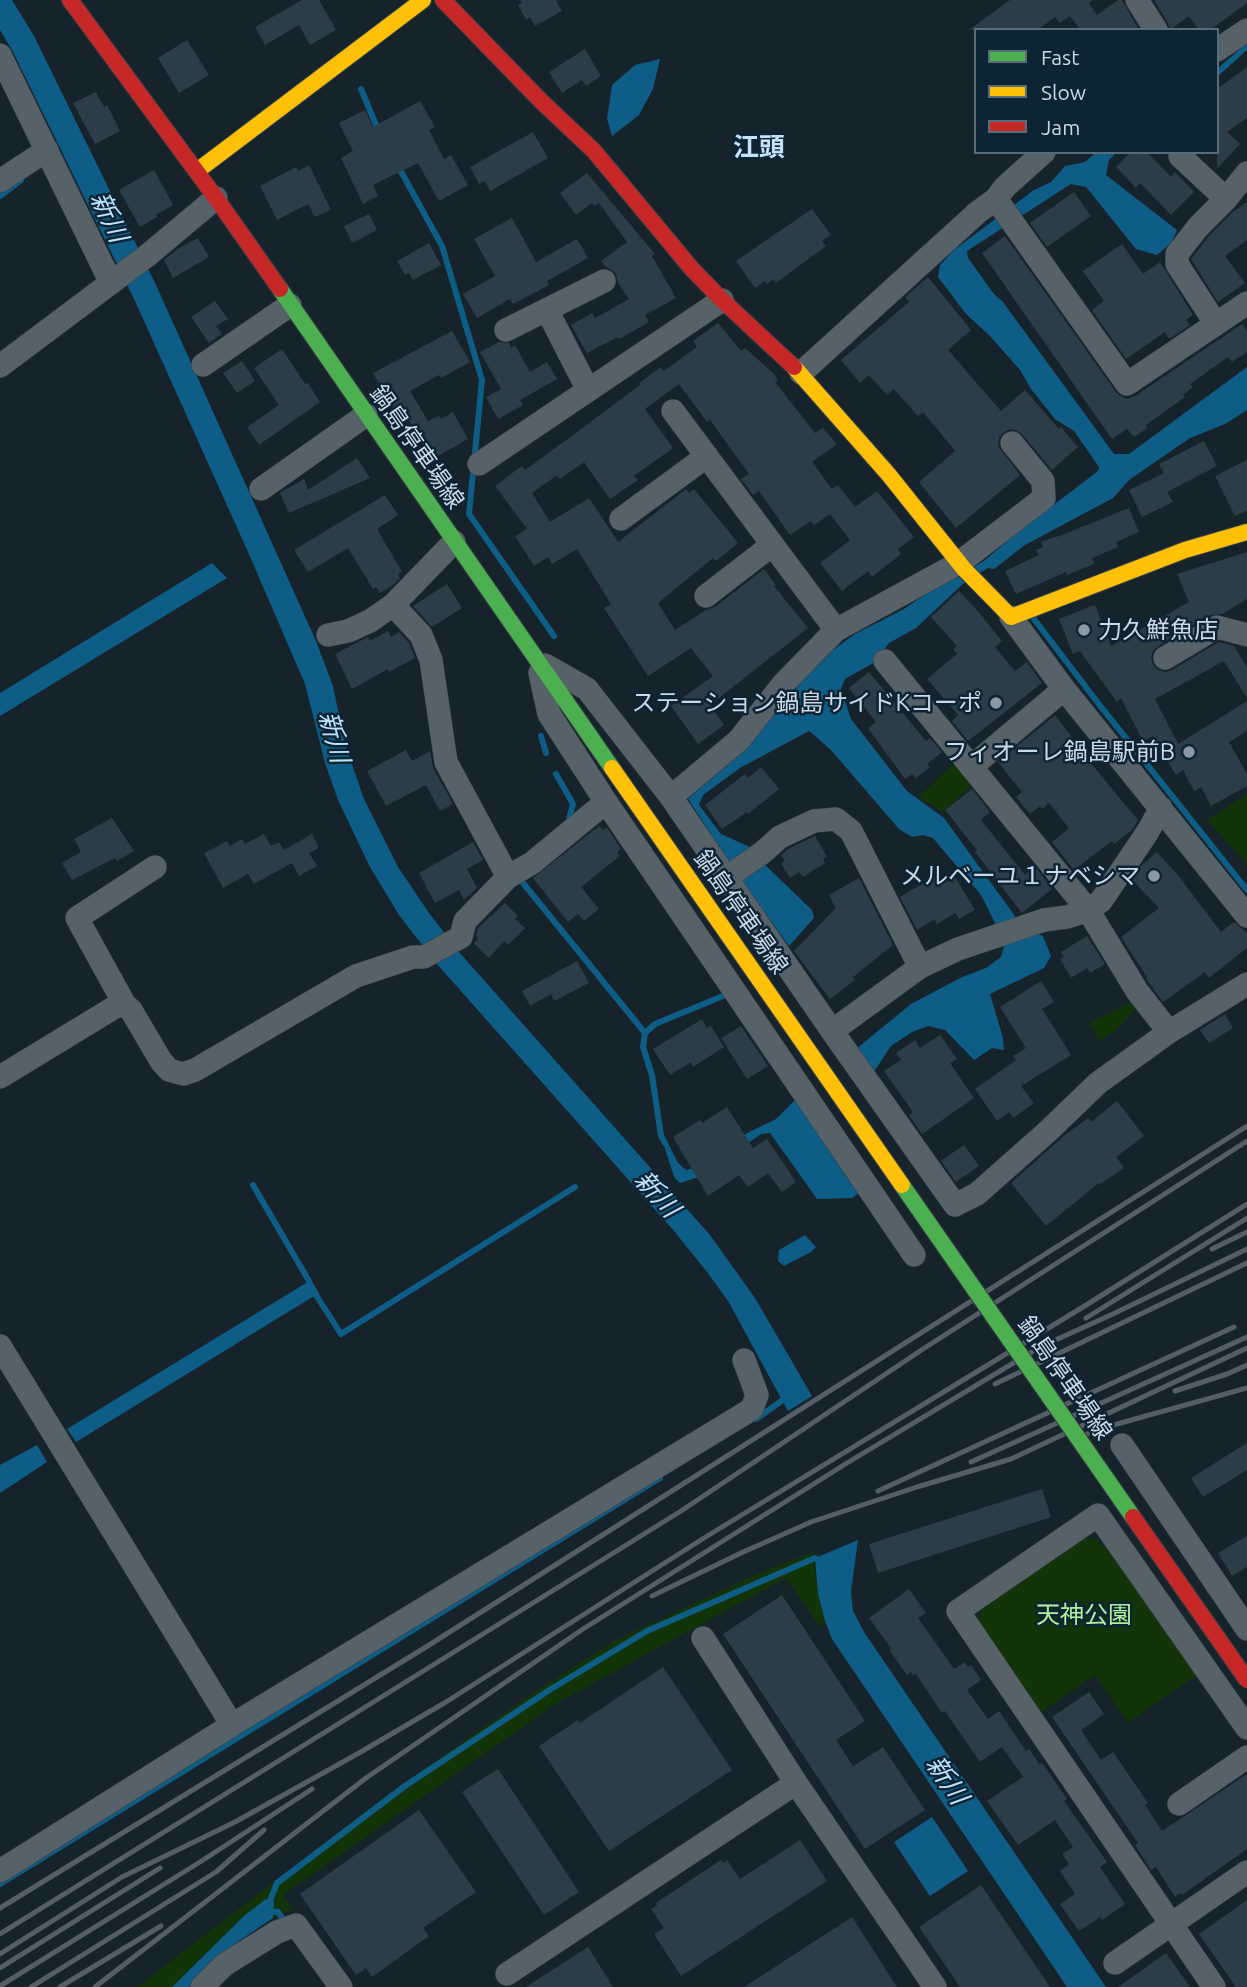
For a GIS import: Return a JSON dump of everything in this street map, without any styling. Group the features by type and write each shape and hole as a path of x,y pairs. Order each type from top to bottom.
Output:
{"main road":[{"name":"鍋島停車場線","path":"69,0 216,198 1247,1681"},
{"path":"197,171 423,0"},
{"path":"443,0 541,101 594,151 692,269 801,373 889,475 961,566 1011,617 1185,550 1247,532"}],"street":[{"path":"1137,0 1155,28"},
{"path":"1219,49 1247,30"},
{"path":"0,55 114,281"},
{"path":"0,181 47,150"},
{"path":"801,373 978,212 999,202 1005,187 1042,154"},
{"path":"1180,156 1226,199"},
{"path":"1216,324 1177,264 1177,254 1198,226 1226,199 1247,173"},
{"path":"0,366 148,255 216,198"},
{"path":"999,202 1126,384 1247,303"},
{"path":"506,330 604,281"},
{"path":"479,464 722,300"},
{"path":"203,365 290,304"},
{"path":"547,310 588,390"},
{"path":"673,411 836,630"},
{"path":"261,489 366,415"},
{"path":"671,797 739,740 784,683 836,630 961,566 1044,498 1043,481 1012,443"},
{"path":"621,519 707,456"},
{"path":"328,635 348,631 370,621 393,605 454,542"},
{"path":"706,596 772,545"},
{"path":"393,605 421,635 431,660 446,762 508,877"},
{"path":"1011,617 1064,690 1247,916"},
{"path":"1165,657 1217,627 1247,635"},
{"path":"537,660 587,689 671,797 955,1205 976,1194 1098,1083 1169,1032 1247,984"},
{"path":"537,660 548,714 914,1255"},
{"path":"885,661 1088,910 1137,991 1169,1032"},
{"path":"971,767 1064,690"},
{"path":"155,867 77,918 125,1005 131,1010 160,1061 169,1070 183,1074 195,1070 356,976 413,957 424,957 461,937 465,921 508,877 532,863 606,802"},
{"path":"832,1031 920,967 970,945 1044,920 1067,917 1088,910 1101,901 1161,808"},
{"path":"728,876 780,837 814,821 836,819 851,831 920,967"},
{"path":"0,1077 115,1007 125,1005"},
{"path":"0,1346 232,1725"},
{"path":"0,1871 232,1725 751,1409 757,1395 744,1360"},
{"path":"1122,1445 1243,1615"},
{"path":"1214,1987 958,1611 1098,1515 1247,1728"},
{"path":"703,1638 796,1783 935,1987"},
{"path":"1179,1804 1247,1757"},
{"path":"507,1974 796,1783"},
{"path":"1115,1963 1247,1872"},
{"path":"202,1987 224,1965 287,1928 341,1987"}],"green space":[{"path":"957,761 974,783 943,812 918,797"},
{"path":"1247,794 1247,864 1207,820"},
{"path":"1137,999 1141,1003 1118,1029 1099,1041 1089,1023"},
{"name":"天神公園","path":"1086,1538 1096,1539 1133,1576 1200,1673 1128,1723 1095,1675 1040,1713 977,1622 982,1609"},
{"path":"813,1552 818,1594 825,1621 820,1627 786,1578 557,1703 283,1895 293,1909 273,1918 274,1902 245,1915 172,1987 137,1987 387,1795 537,1690 618,1639 759,1573"}],"water":[{"name":"新川","path":"0,0 12,0 34,36 156,285 316,641 333,686 345,744 364,799 398,867 459,952 710,1235 755,1298 812,1396 788,1411 728,1301 707,1272 674,1231 436,963 399,915 370,867 338,800 325,763 305,684 135,301 0,30"},
{"path":"1247,43 1247,50 1219,75 1219,67"},
{"path":"660,59 653,89 639,115 612,136 607,119 612,85 635,65"},
{"path":"1094,154 1115,154 1109,160 1106,175 1177,230 1171,243 1157,255 1136,249 1086,187 1071,184 967,251 968,258 1114,454 1129,454 1247,367 1247,410 1225,424 1190,438 1129,480 1113,498 1025,545 994,569 988,568 965,582 916,628 889,643 875,662 845,679 841,689 851,719 907,791 944,818 1015,916 1010,926 997,927 981,895 933,838 923,835 912,837 899,829 831,750 809,731 740,768 703,795 699,805 721,834 752,848 762,862 812,910 814,918 789,946 739,877 688,799 749,744 787,696 833,650 855,634 904,609 949,578 957,577 984,561 1098,471 1099,467 1074,431 1055,419 1020,370 966,314 938,277 940,265 954,250 1034,190 1051,182 1065,166 1085,162"},
{"path":"212,563 227,578 0,716 0,693"},
{"path":"1032,932 1043,936 1051,956 1044,968 990,994 1004,1050 992,1048 974,1060 945,1030 928,1026 912,1032 891,1046 873,1073 856,1049 911,1004 962,977 986,968 1001,957 1005,942"},
{"path":"796,1099 859,1193 852,1198 817,1199 770,1133 761,1134 702,1176 680,1183 674,1177 661,1136 664,1135 678,1163 686,1170 701,1166 749,1132 776,1119"},
{"path":"805,1235 816,1247 811,1252 784,1266 778,1261 779,1250"},
{"path":"311,1280 319,1293 76,1442 67,1429"},
{"path":"37,1445 47,1462 0,1493 0,1465"},
{"name":"新川","path":"858,1540 851,1591 853,1611 864,1632 1106,1987 1067,1987 832,1639 818,1594 815,1558"},
{"path":"932,1817 968,1871 930,1896 894,1842"},
{"path":"266,1899 274,1901 273,1918 236,1943 189,1987 172,1987 245,1915"}],"building":[{"path":"302,0 319,0 336,30 310,45 299,25 265,45 255,27"},
{"path":"520,0 558,0 556,1 562,11 535,26 530,17 526,20 518,5 522,3"},
{"path":"1010,0 1093,0 1089,3 1097,15 1122,0 1138,28 1079,28 1070,16 1060,23 1055,17 1040,28 969,30"},
{"path":"1154,0 1247,0 1247,3 1213,28 1198,28 1189,16 1173,28 1169,28"},
{"path":"187,40 209,75 179,93 158,58"},
{"path":"585,49 601,76 586,86 582,80 562,93 549,72"},
{"path":"1247,67 1247,118 1227,132 1240,144 1217,169 1219,154 1219,88"},
{"path":"96,92 104,107 107,105 120,131 95,144 73,103"},
{"path":"420,101 435,127 429,130 444,159 451,155 468,185 439,201 418,163 373,185 378,196 363,204 341,158 353,151 339,123 365,110 373,127"},
{"path":"533,132 548,158 490,191 485,181 479,184 470,167"},
{"path":"1129,154 1149,154 1171,177 1175,172 1194,192 1171,215 1140,183 1136,188 1116,167"},
{"path":"309,165 331,210 315,217 308,204 277,220 260,186 296,167 298,171"},
{"path":"154,170 173,205 140,227 119,190"},
{"path":"587,173 655,254 652,256 676,298 645,315 649,322 587,353 571,325 592,313 595,318 629,299 618,283 616,274 601,261 627,242 599,203 594,206 592,203 576,215 560,193"},
{"path":"1074,192 1091,216 1047,247 1030,223"},
{"path":"1247,202 1247,240 1225,256 1245,283 1218,302 1191,259 1209,236"},
{"path":"812,209 831,235 822,241 826,246 776,283 774,279 767,284 765,281 755,288 736,261"},
{"path":"369,214 377,230 352,243 344,226"},
{"path":"512,218 536,262 577,239 588,258 547,281 549,285 513,304 510,299 477,318 463,294 495,276 474,239"},
{"path":"1005,236 1120,396 1127,399 1135,396 1242,324 1247,331 1247,352 1232,362 1228,357 1190,384 1193,387 1183,395 1185,397 1134,437 1127,429 1112,439 982,253"},
{"path":"198,238 209,257 173,278 164,260"},
{"path":"429,243 441,265 413,280 409,273 405,275 397,261"},
{"path":"1122,244 1143,274 1160,262 1193,315 1186,320 1190,325 1169,339 1165,332 1126,359 1092,310 1104,301 1083,271"},
{"path":"928,277 971,330 948,350 1001,411 1025,390 1078,447 1052,470 1022,434 1010,429 1004,432 999,437 998,446 1020,475 956,528 919,482 955,451 953,448 923,412 918,416 894,389 887,395 869,375 860,383 841,360 909,302 905,297"},
{"path":"215,301 228,319 216,326 222,334 209,343 191,317"},
{"path":"718,323 741,351 745,348 773,373 778,380 775,382 815,433 823,428 837,444 812,462 832,489 838,485 855,507 877,491 914,537 898,549 901,554 872,577 868,571 842,591 820,563 850,540 830,514 814,525 811,521 790,535 759,491 753,495 741,479 749,474 710,420 707,422 679,384 645,409 673,448 634,476 638,480 610,499 584,462 560,479 557,475 532,493 550,522 589,498 618,542 686,489 689,493 694,489 738,543 716,561 713,558 658,603 675,630 715,607 764,569 776,585 774,586 808,628 710,705 724,725 698,744 671,706 713,676 691,648 648,676 604,608 611,604 577,549 552,564 548,557 534,566 515,536 527,529 495,486 522,466 525,470 661,367 664,371 697,347 693,341"},
{"path":"452,331 470,362 410,391 428,421 439,416 441,419 453,412 468,439 431,460 400,404 392,408 373,373"},
{"path":"499,342 509,343 511,348 515,345 530,372 547,362 557,379 520,400 523,405 498,419 486,397 501,389 480,352"},
{"path":"282,349 320,402 259,445 247,427 279,405 254,368"},
{"path":"242,361 255,381 237,393 223,373"},
{"path":"1204,441 1217,466 1167,492 1173,502 1142,517 1129,490 1164,473 1159,464"},
{"path":"357,458 370,478 289,513 280,493 304,479 308,490"},
{"path":"1247,460 1247,511 1235,516 1215,476"},
{"path":"385,495 398,515 377,529 402,572 398,574 400,578 393,585 380,593 376,587 373,589 348,548 308,572 294,550"},
{"path":"1129,508 1139,532 1116,542 1118,547 1092,558 1094,564 1067,575 1066,572 1016,594 1005,571 1039,555 1036,550 1043,547 1041,542"},
{"path":"1247,552 1247,599 1222,614 1210,615 1158,646 1151,658 1158,670 1166,672 1219,642 1234,646 1247,667 1247,698 1224,661 1155,699 1178,744 1247,701 1247,731 1229,742 1247,774 1247,786 1211,806 1201,787 1194,791 1183,770 1176,775 1153,736 1143,741 1121,698 1117,702 1080,651 1073,654 1059,619 1095,605 1111,646 1189,602 1177,574"},
{"path":"447,584 462,608 432,627 413,606"},
{"path":"959,591 1002,641 995,647 1015,671 1027,662 1042,683 968,741 952,721 958,715 927,679 957,654 953,649 957,646 931,617"},
{"path":"388,631 391,637 399,632 409,643 415,658 352,689 335,654 368,637 370,641"},
{"path":"869,672 926,741 930,738 942,752 927,764 930,767 916,778 912,774 905,779 868,728 876,722 849,688"},
{"path":"1055,715 1138,820 1132,830 1114,844 1112,841 1074,870 1052,842 1069,828 1049,803 1030,814 1016,797 1022,792 998,762"},
{"path":"406,750 412,761 430,751 433,768 453,804 440,811 426,785 386,806 367,771"},
{"path":"761,767 779,789 748,814 747,812 722,829 705,805 745,774 748,778"},
{"path":"972,789 990,812 981,820 1025,875 1035,867 1052,889 1022,913 945,810"},
{"path":"112,818 134,851 72,880 62,863 81,852 74,839"},
{"path":"599,826 603,830 606,827 609,831 621,849 617,852 620,856 581,887 599,909 584,921 578,914 568,922 533,878"},
{"path":"264,834 271,846 279,842 284,850 312,834 319,848 309,853 317,866 299,876 292,863 254,884 248,874 223,888 204,853 227,841 230,846 242,839 245,844"},
{"path":"815,836 827,857 823,859 825,863 803,877 799,872 790,878 781,864 785,861 781,855"},
{"path":"473,842 483,860 467,869 477,888 464,900 459,890 435,903 419,873"},
{"path":"1157,852 1221,932 1234,922 1247,933 1247,948 1209,978 1205,972 1163,1002 1121,937 1159,908 1132,880 1141,866"},
{"path":"937,875 943,884 955,877 975,910 959,919 955,913 937,924 935,919 917,930 900,897"},
{"path":"859,878 893,945 830,999 794,951 836,908 829,895"},
{"path":"505,903 518,916 515,919 525,928 508,945 504,941 489,958 474,943 478,939 478,928"},
{"path":"1087,936 1105,964 1090,973 1087,968 1071,978 1060,959 1064,957 1061,952"},
{"path":"577,961 589,983 554,1001 551,994 530,1006 522,991"},
{"path":"1041,981 1054,1002 1042,1009 1071,1055 1021,1086 1034,1103 1013,1118 1009,1112 997,1121 975,1089 1016,1060 1013,1056 1026,1048 1000,1007"},
{"path":"1225,1014 1233,1028 1209,1043 1200,1030"},
{"path":"702,1019 707,1028 711,1026 724,1047 693,1067 691,1062 670,1075 653,1049"},
{"path":"741,1026 768,1066 747,1079 721,1038"},
{"path":"940,1035 957,1059 950,1063 974,1098 922,1134 909,1115 913,1112 884,1071 901,1060 896,1053 915,1040 920,1048"},
{"path":"1117,1101 1144,1136 1116,1157 1124,1168 1099,1183 1046,1226 1011,1183 1065,1135 1088,1118 1091,1122"},
{"path":"727,1107 753,1148 767,1139 796,1182 782,1192 768,1173 748,1187 739,1175 708,1196 673,1137"},
{"path":"964,1145 979,1166 956,1182 941,1161"},
{"path":"1247,1443 1247,1470 1203,1497 1191,1478"},
{"path":"1042,1489 1051,1517 878,1573 869,1544"},
{"path":"1247,1536 1247,1567 1232,1576 1218,1553"},
{"path":"909,1589 926,1613 918,1618 954,1669 965,1662 968,1667 971,1665 981,1680 967,1690 988,1719 999,1711 1026,1751 1029,1749 1040,1765 1042,1763 1067,1799 1064,1801 1107,1862 1100,1867 1125,1904 1102,1920 1100,1917 1079,1931 1060,1904 1075,1894 1060,1871 1069,1864 1062,1854 1073,1847 1055,1820 1018,1845 987,1801 1023,1777 1002,1747 980,1762 916,1674 913,1676 911,1672 907,1675 869,1618"},
{"path":"782,1595 865,1721 836,1740 853,1766 883,1747 925,1810 865,1849 723,1634"},
{"path":"663,1667 732,1770 609,1851 539,1746 578,1720 580,1723"},
{"path":"1089,1692 1104,1714 1081,1730 1101,1760 1113,1752 1148,1803 1145,1805 1162,1831 1247,1774 1247,1849 1182,1895 1180,1893 1175,1897 1156,1867 1151,1870 1135,1845 1138,1843 1052,1717"},
{"path":"498,1769 579,1892 544,1915 462,1792"},
{"path":"419,1810 476,1892 423,1928 429,1936 372,1977 366,1968 356,1975 300,1894"},
{"path":"800,1840 827,1881 681,1976 654,1934 664,1928 651,1909 657,1906 656,1903 721,1860 723,1863 727,1860 740,1879"},
{"path":"981,1885 1050,1987 960,1987 919,1927"},
{"path":"1247,1900 1247,1987 1236,1987 1199,1934"},
{"path":"852,1917 897,1987 744,1987"},
{"path":"588,1947 613,1987 526,1987"},
{"path":"1166,1953 1190,1987 1118,1987"}],"waterway":[{"path":"361,89 379,132"},
{"path":"398,166 442,246 482,380 469,514 554,636"},
{"path":"0,196 21,180"},
{"path":"1034,619 1247,890"},
{"path":"541,736 546,753"},
{"path":"556,774 573,804 568,823"},
{"path":"523,883 645,1033"},
{"path":"665,1143 661,1136 652,1075 643,1047 645,1033 655,1024 723,996"},
{"path":"253,1185 309,1281 310,1290 341,1334 575,1187"},
{"path":"756,1419 787,1397"},
{"path":"0,1884 660,1478"},
{"path":"286,1923 278,1912 266,1911 277,1883 405,1786 551,1689 647,1631 815,1558"}],"railway":[{"path":"0,1908 426,1647 1247,1126"},
{"path":"0,1934 681,1511 923,1349 1247,1141"},
{"path":"0,1954 122,1877 235,1822 446,1702 704,1538 1247,1204"},
{"path":"1086,1318 1247,1218"},
{"path":"1212,1249 1247,1232"},
{"path":"95,1987 366,1778 583,1629 847,1463 1040,1347 1247,1249"},
{"path":"995,1384 1247,1263"},
{"path":"878,1491 1234,1327"},
{"path":"971,1462 1247,1337"},
{"path":"652,1596 811,1522 1011,1459 1247,1348"},
{"path":"1175,1391 1247,1365"},
{"path":"1078,1437 1247,1388"},
{"path":"0,1986 312,1789"},
{"path":"31,1987 216,1872 264,1830"},
{"path":"0,1968 160,1868"},
{"path":"60,1987 161,1926"}],"traffic: fast":[{"path":"280,289 612,768"},
{"path":"902,1185 1133,1517"}],"traffic: slow":[{"path":"197,171 423,0"},
{"path":"794,367 889,475 964,569 1011,617 1185,550 1247,532"},
{"path":"612,768 902,1185"}],"traffic: jam":[{"path":"70,0 280,289"},
{"path":"443,0 541,101 594,151 692,269 794,367"},
{"path":"1133,1517 1247,1680"}],"place":[{"name":"力久鮮魚店","path":"1084,630"},
{"name":"ステーション鍋島サイドKコーポ","path":"996,703"},
{"name":"フィオーレ鍋島駅前B","path":"1189,752"},
{"name":"メルベーユ１ナベシマ","path":"1154,876"}],"district":[{"name":"江頭","path":"759,147"}]}
